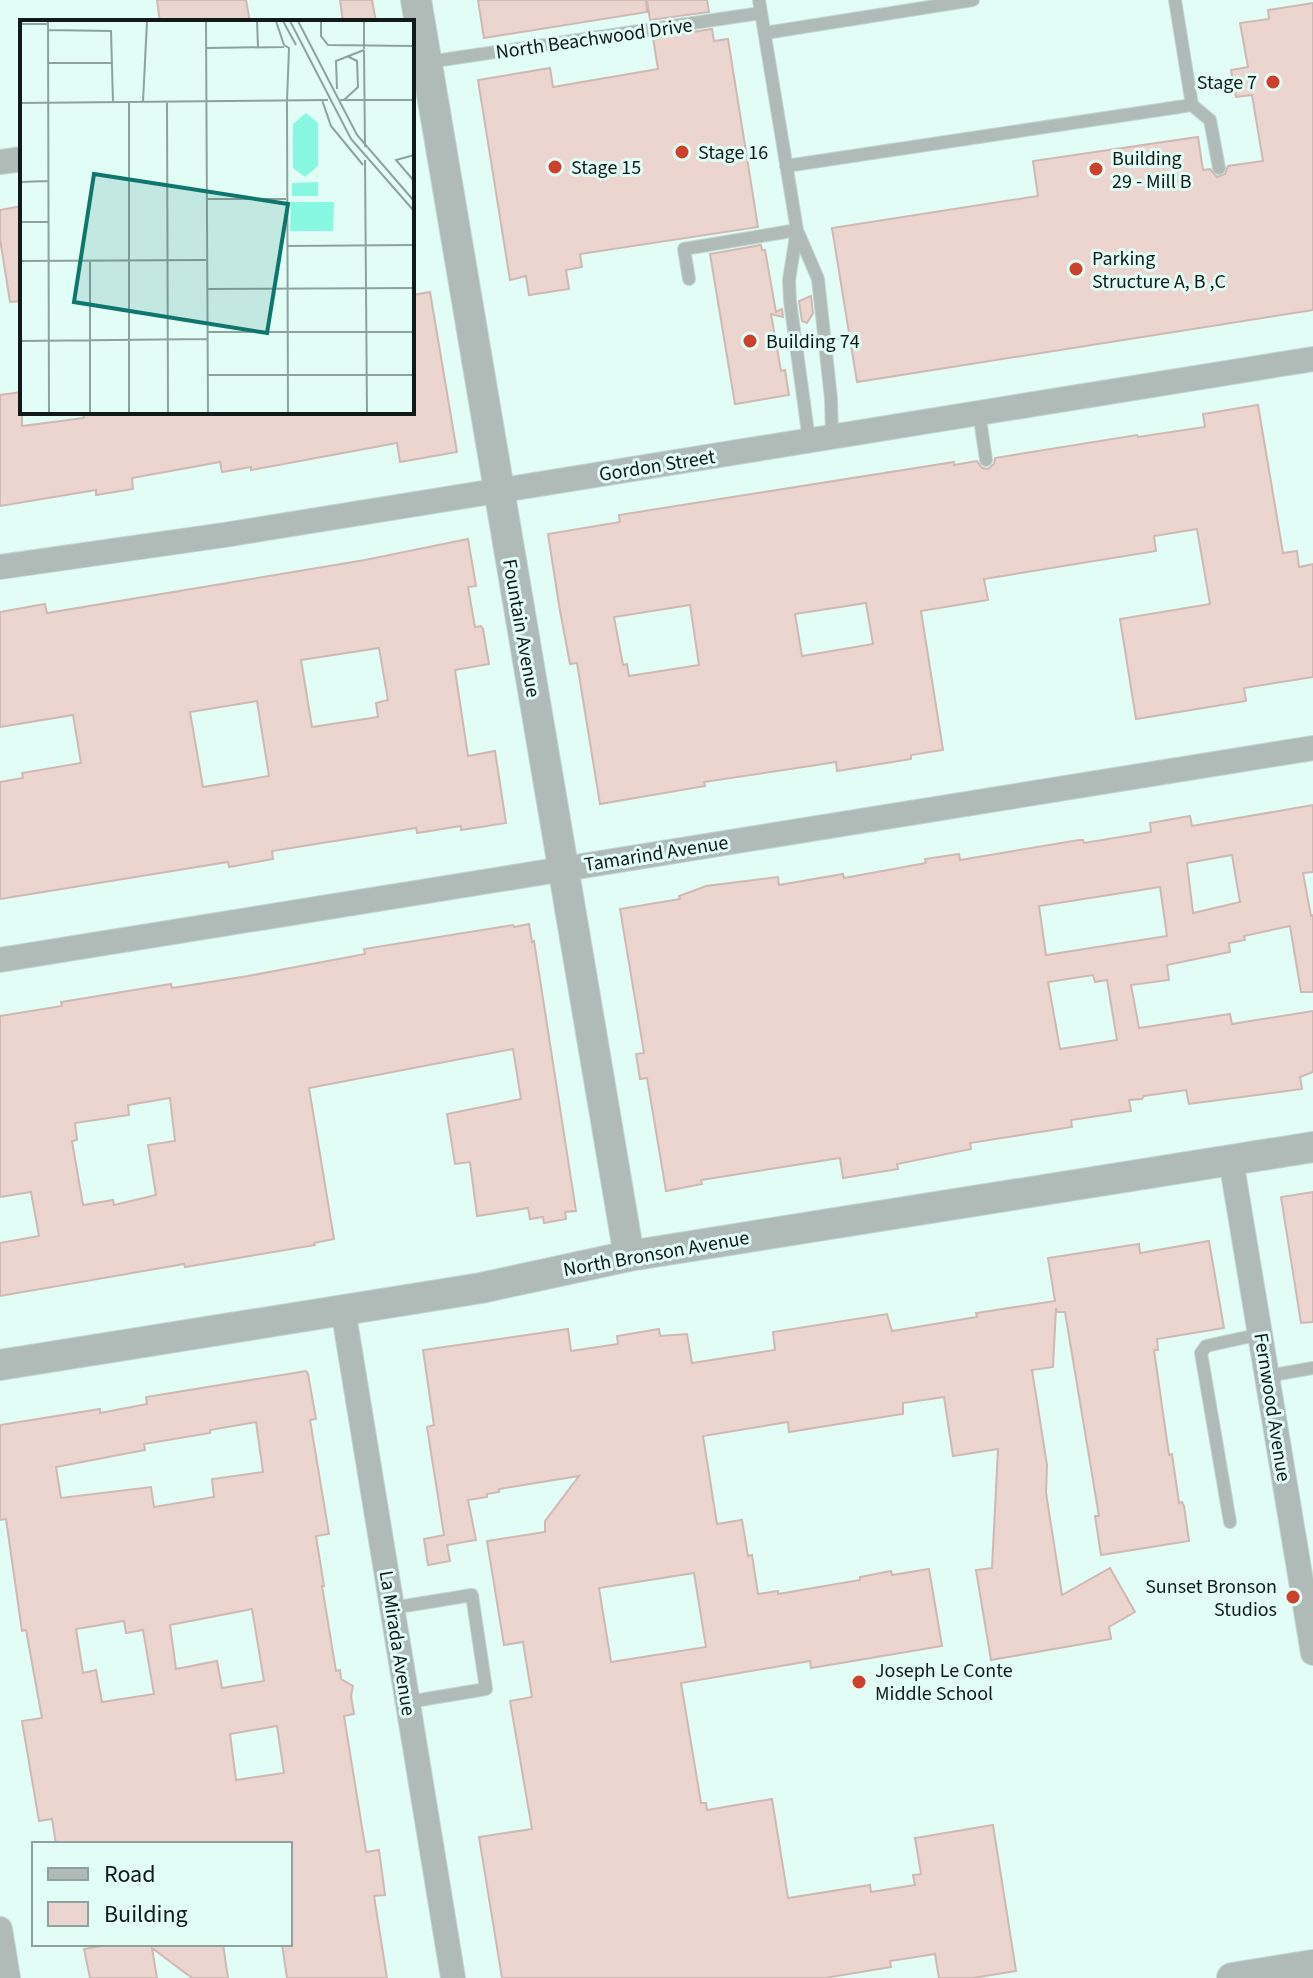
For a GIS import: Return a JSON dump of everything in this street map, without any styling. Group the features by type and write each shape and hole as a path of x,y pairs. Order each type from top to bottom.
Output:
{"street":[{"name":"Fountain Avenue","path":"416,0 426,63 421,97 499,492 629,1256"},
{"path":"0,162 20,159"},
{"name":"Gordon Street","path":"0,567 171,544 1313,359"},
{"name":"Tamarind Avenue","path":"0,960 1313,748"},
{"name":"North Bronson Avenue","path":"0,1365 481,1288 629,1256 1313,1147"},
{"name":"Fernwood Avenue","path":"1231,1160 1313,1653"},
{"name":"La Mirada Avenue","path":"343,1309 453,1978"},
{"path":"0,1929 8,1978"},
{"path":"1232,1978 1313,1965"}],"lane":[{"path":"765,33 973,0"},
{"path":"1175,0 1192,105 1210,120 1219,168"},
{"name":"North Beachwood Drive","path":"426,63 760,6"},
{"path":"760,6 797,230 818,279 831,399 821,438"},
{"path":"786,166 1192,105"},
{"path":"689,279 684,249 797,230"},
{"path":"797,230 789,280 790,301 821,438"},
{"path":"979,412 986,460"},
{"path":"1230,1522 1201,1353 1206,1346 1261,1334"},
{"path":"1268,1376 1313,1368"},
{"path":"392,1608 472,1595 486,1689 408,1702"}],"building":[{"path":"157,0 246,0 250,20 160,20"},
{"path":"340,0 372,0 376,20 343,20"},
{"path":"478,0 646,0 647,12 484,38"},
{"path":"647,0 707,0 709,12 650,20"},
{"name":"Parking Structure A, B ,C","path":"1313,3 1313,310 857,382 832,228 1038,196 1033,161 1198,137 1203,170 1210,169 1217,177 1225,174 1228,166 1263,161 1252,95 1236,97 1231,70 1248,67 1240,23 1269,19 1268,10"},
{"path":"712,29 714,41 728,39 758,227 580,254 582,267 566,270 569,289 529,295 526,276 510,280 478,80 550,68 553,87 658,69 653,38"},
{"path":"20,206 20,301 10,302 0,239 0,210"},
{"name":"Building 74","path":"761,245 765,250 776,312 782,309 783,317 771,314 781,371 785,370 789,395 735,404 710,254"},
{"path":"430,292 457,452 400,462 397,443 251,470 251,467 222,472 220,462 132,478 133,489 96,495 96,490 0,506 0,395 20,392 22,426 84,418 83,414 414,414 414,295"},
{"path":"811,296 813,313 807,323 802,321 799,301"},
{"path":"1258,405 1283,553 1297,551 1299,567 1313,564 1313,677 1244,688 1246,701 1136,719 1120,619 1210,604 1197,529 1154,536 1156,551 984,579 988,600 921,611 943,750 911,755 911,759 837,771 836,762 704,782 705,786 600,804 577,663 570,664 548,534 620,522 619,515 954,462 954,465 977,461 982,468 988,469 995,458 1205,427 1203,414","holes":["866,603 873,644 802,656 795,614","690,605 699,665 629,676 627,664 623,665 614,617"]},
{"path":"468,539 476,586 468,587 475,627 481,626 483,629 489,664 455,670 468,756 495,751 506,823 417,833 416,828 272,851 273,859 229,867 228,862 0,899 0,782 23,778 22,773 81,763 73,715 0,727 0,612 45,604 47,613 365,560","holes":["379,648 388,700 376,703 378,717 312,727 301,660","257,701 269,776 203,787 190,712"]},
{"path":"1313,805 1313,872 1303,873 1313,915 1313,992 1301,992 1290,926 1244,936 1245,940 1229,943 1230,952 1167,965 1169,980 1131,985 1139,1028 1230,1014 1232,1024 1313,1011 1313,1072 1300,1077 1302,1089 1189,1104 1186,1090 1144,1096 1129,1100 1131,1111 1071,1120 1072,1127 970,1143 971,1149 897,1164 898,1169 843,1178 840,1158 701,1180 702,1184 666,1191 647,1078 640,1079 636,1054 644,1053 620,909 680,899 679,896 706,886 778,877 779,885 843,874 844,878 926,863 925,859 959,854 960,860 1079,840 1084,843 1151,832 1150,823 1190,816 1192,826","holes":["1232,855 1240,902 1193,913 1187,863","1160,887 1167,936 1046,955 1039,906","1093,975 1095,982 1107,980 1117,1040 1060,1049 1048,982"]},
{"path":"529,924 534,941 576,1211 565,1212 566,1219 544,1223 543,1217 530,1219 528,1208 477,1216 470,1162 455,1164 447,1114 521,1099 513,1049 309,1088 334,1239 315,1245 0,1296 0,1243 39,1236 31,1192 0,1197 0,1016 62,1006 61,1002 171,984 172,988 248,976 365,954 364,949","holes":["170,1098 175,1141 148,1145 156,1195 114,1205 113,1200 83,1205 72,1141 77,1140 75,1123 129,1115 128,1105"]},
{"path":"1313,1192 1313,1322 1301,1323 1281,1197"},
{"path":"1209,1241 1224,1328 1157,1339 1158,1350 1154,1350 1169,1455 1172,1454 1179,1503 1182,1502 1184,1506 1189,1541 1101,1555 1095,1516 1099,1516 1065,1312 1057,1312 1056,1308 1053,1367 1032,1370 1062,1595 1110,1568 1135,1612 1109,1627 1111,1639 991,1660 976,1570 992,1568 998,1449 953,1456 944,1397 903,1403 903,1414 789,1432 788,1422 703,1436 717,1524 742,1520 758,1594 778,1591 778,1594 860,1580 860,1577 891,1571 892,1575 929,1569 942,1646 811,1668 810,1661 681,1683 701,1803 706,1803 707,1810 772,1799 788,1898 870,1885 871,1892 915,1885 913,1875 921,1874 915,1838 993,1825 1016,1971 973,1978 939,1978 935,1954 890,1961 891,1967 825,1978 502,1978 479,1837 532,1829 510,1701 532,1697 523,1642 504,1645 487,1541 545,1532 545,1521 579,1476 499,1489 499,1492 487,1494 487,1497 468,1500 476,1540 447,1545 450,1561 428,1565 424,1539 444,1535 427,1427 434,1425 423,1350 568,1329 571,1351 618,1344 617,1336 659,1329 660,1336 687,1334 692,1363 775,1350 773,1332 887,1314 892,1331 977,1317 976,1313 1055,1301 1048,1258 1139,1244 1140,1253","holes":["694,1573 706,1647 611,1662 599,1588"]},
{"path":"306,1371 308,1374 316,1419 310,1420 329,1534 316,1536 322,1586 336,1671 340,1670 341,1679 353,1686 354,1714 344,1716 366,1852 379,1850 385,1895 374,1896 387,1978 287,1978 282,1946 292,1946 292,1842 56,1842 52,1819 39,1821 22,1721 42,1718 26,1630 22,1631 6,1519 0,1520 0,1425 147,1404 146,1397","holes":["256,1422 263,1472 212,1479 214,1497 154,1507 151,1487 61,1498 56,1467 145,1450 144,1444","252,1609 264,1681 222,1688 217,1661 176,1669 170,1625","124,1621 126,1633 143,1630 154,1694 102,1702 96,1670 83,1673 76,1629","277,1726 284,1773 236,1780 230,1734"]},
{"path":"101,1946 223,1946 228,1978 192,1978 152,1948 157,1978 90,1978 84,1949"}],"place":[{"name":"Stage 7","path":"1273,82"},
{"name":"Stage 16","path":"682,152"},
{"name":"Stage 15","path":"555,167"},
{"name":"Building 29 - Mill B","path":"1096,169"},
{"name":"Parking Structure A, B ,C","path":"1076,269"},
{"name":"Building 74","path":"750,341"},
{"name":"Sunset Bronson Studios","path":"1293,1597"},
{"name":"Joseph Le Conte Middle School","path":"859,1682"}]}
